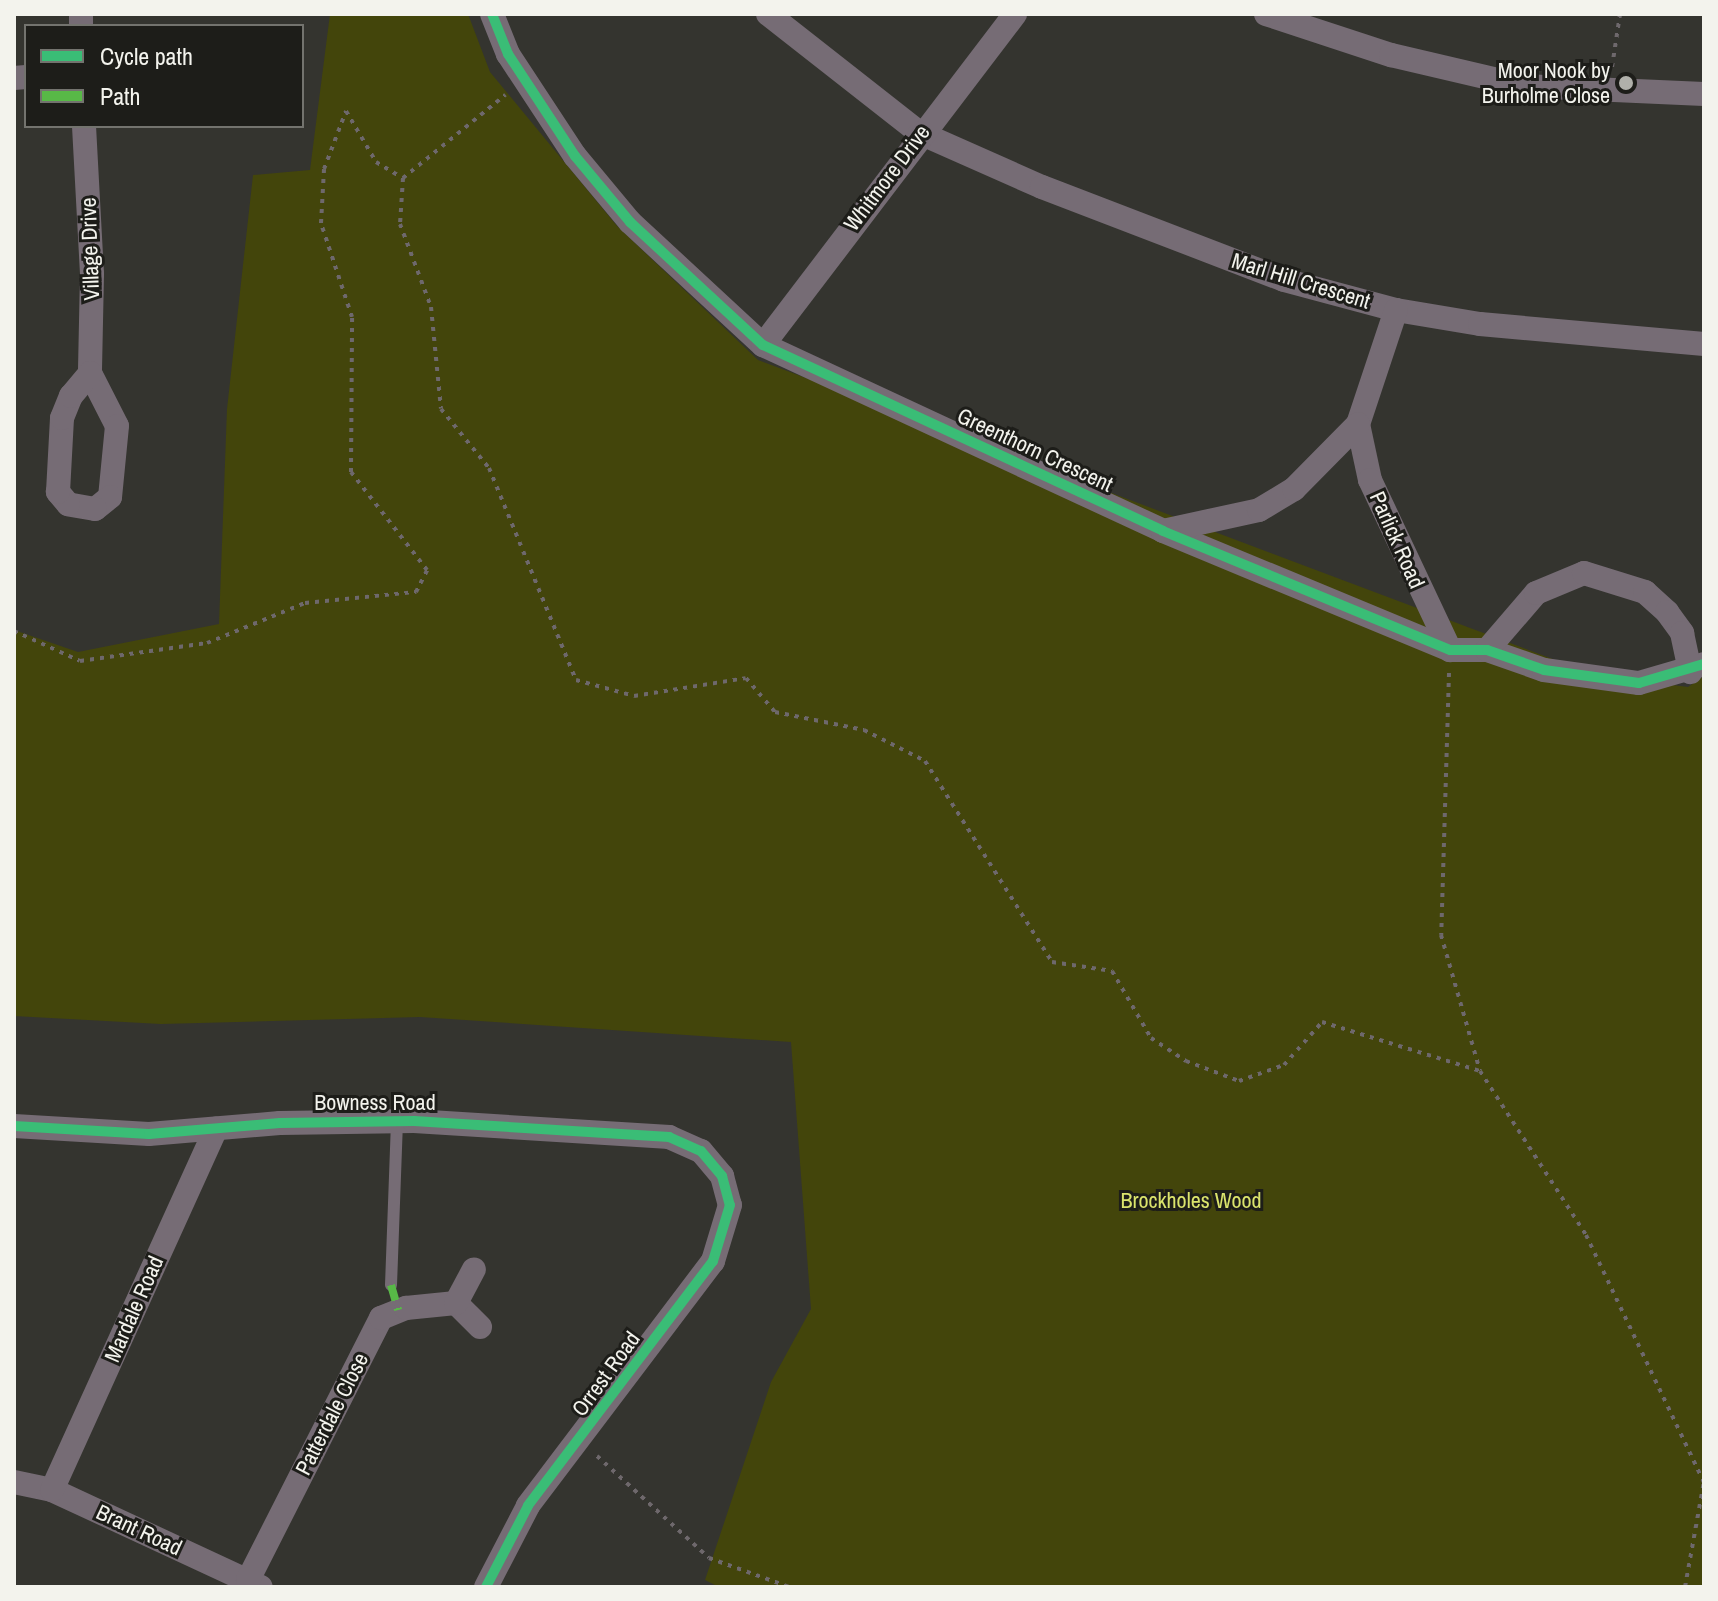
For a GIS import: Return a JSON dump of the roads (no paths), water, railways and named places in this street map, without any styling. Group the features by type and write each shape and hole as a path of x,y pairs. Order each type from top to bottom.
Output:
{"street":[{"name":"Greenthorn Crescent","path":"492,14 524,79 575,156 630,222 763,345 1163,531 1450,650 1487,650 1591,679 1639,683 1697,668 1682,633 1667,612 1645,592 1584,573 1536,593 1487,650"},
{"name":"Marl Hill Crescent","path":"768,14 920,133 1042,187 1284,280 1396,310 1480,324 1704,344"},
{"name":"Whitmore Drive","path":"763,345 920,133 1015,14"},
{"path":"1266,14 1391,55 1523,86 1607,93 1704,94"},
{"name":"Village Drive","path":"84,128 92,274 90,373 117,426 110,497 95,509 68,504 58,492 62,418 71,396 90,373"},
{"path":"1163,531 1259,510 1294,489 1358,424 1396,310"},
{"name":"Parlick Road","path":"1358,424 1370,480 1450,650"},
{"name":"Bowness Road","path":"14,1126 149,1134 216,1128 397,1121 669,1137 701,1151 722,1176"},
{"name":"Mardale Road","path":"52,1490 216,1128"},
{"name":"Orrest Road","path":"486,1587 528,1506 581,1441 713,1261 730,1205 722,1176"},
{"path":"474,1269 456,1303 480,1327"},
{"name":"Patterdale Close","path":"255,1584 381,1318 391,1311 456,1303"},
{"name":"Brant Road","path":"14,1482 52,1490 255,1584"}],"lane":[{"path":"391,1285 397,1121"}],"place":[{"name":"Moor Nook by Burholme Close","path":"1626,83"}],"park label":[{"name":"Brockholes Wood","path":"1191,1201"}]}
